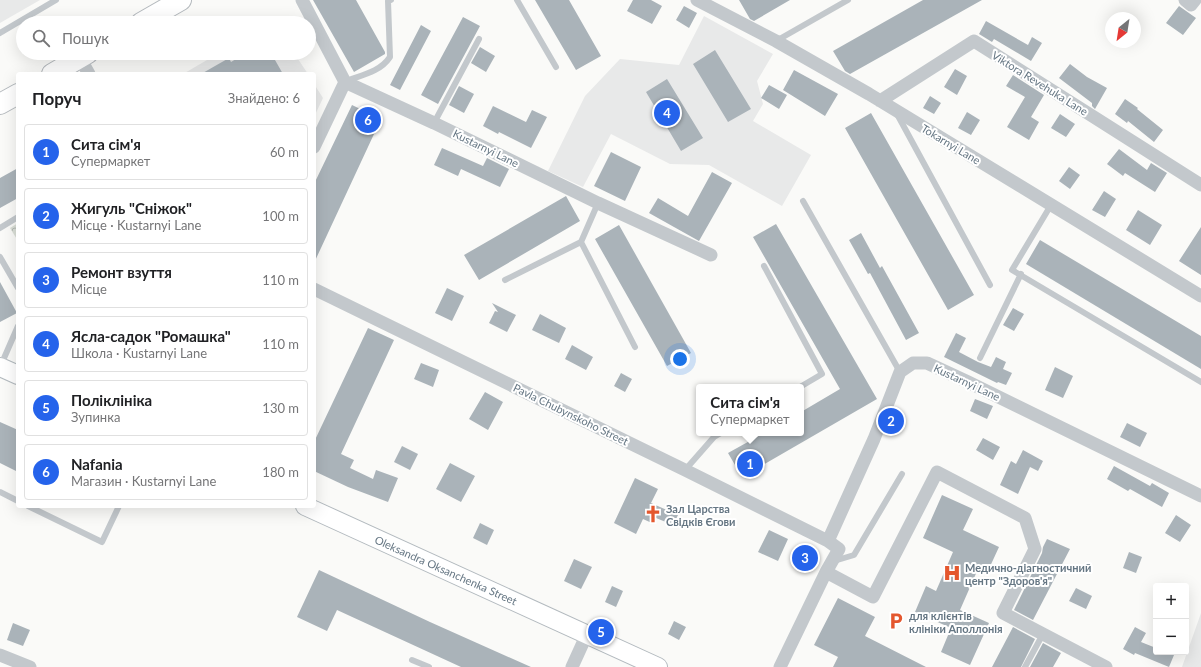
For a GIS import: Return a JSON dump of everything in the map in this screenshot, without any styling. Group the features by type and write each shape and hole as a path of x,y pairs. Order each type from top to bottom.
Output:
{"main road":[{"path":"153,16 181,0"},
{"path":"58,72 86,62"},
{"path":"0,104 16,95"},
{"path":"0,367 16,374"},
{"name":"Oleksandra Oksanchenka Street","path":"309,508 658,667"}],"street":[{"path":"302,0 310,16"},
{"name":"Tokarnyi Lane","path":"697,0 776,41 880,101 1201,296"},
{"path":"1185,0 1191,5 1195,0"},
{"path":"316,27 345,82 316,143"},
{"name":"Viktora Revehuka Lane","path":"880,101 974,41 1201,185"},
{"name":"Kustarnyi Lane","path":"345,82 434,123 598,203 712,255"},
{"name":"Pavla Chubynskoho Street","path":"316,290 828,541"},
{"name":"Kustarnyi Lane","path":"900,372 913,363 927,364 968,382 1201,496"},
{"path":"780,667 826,572 839,549 828,541 874,439 900,372"},
{"path":"826,572 873,597 937,472 1025,518 1035,549 1003,613 1106,667"},
{"path":"572,667 587,634"},
{"path":"0,654 30,667"}],"lane":[{"path":"29,16 56,0"},
{"path":"345,82 379,69 386,64 390,57 388,1 390,0"},
{"path":"517,0 556,68"},
{"path":"776,41 848,0"},
{"path":"0,33 16,24"},
{"path":"434,123 479,39"},
{"path":"894,110 990,285"},
{"path":"803,201 900,372"},
{"path":"505,280 581,242 598,203"},
{"path":"1051,205 1012,270 1201,382"},
{"path":"0,228 16,218"},
{"path":"581,242 635,346"},
{"path":"0,257 16,285"},
{"path":"764,266 822,374 804,385"},
{"path":"980,358 1020,274"},
{"path":"0,367 16,331"},
{"path":"685,470 716,436"},
{"path":"832,561 854,555 902,474"},
{"path":"0,492 16,500"},
{"path":"32,508 102,542 119,508"},
{"path":"1024,667 1042,634"},
{"path":"412,660 429,667"}],"shaded area":[{"path":"0,0 40,0 0,23"},
{"path":"704,16 773,54 757,81 763,104 753,121 811,155 782,206 709,165 670,164 611,134 583,187 548,171 585,96 620,59 679,65"},
{"path":"207,60 299,60 307,72 186,72"},
{"path":"316,87 323,98 316,113"},
{"path":"1201,613 1201,667 1182,667 1186,655 1189,655 1189,647"}],"green space":[{"path":"16,224 16,238 10,228"}],"building":[{"path":"313,0 356,0 385,54 354,72"},
{"path":"535,0 569,0 601,56 576,70"},
{"path":"633,0 651,0 662,6 652,24 627,11"},
{"path":"739,0 790,0 754,21 750,19"},
{"path":"923,0 982,0 850,74 845,71 833,51"},
{"path":"684,6 697,13 689,28 676,20"},
{"path":"1179,6 1196,18 1183,35 1166,23"},
{"path":"463,17 480,26 438,104 421,95"},
{"path":"986,21 1028,45 1032,37 1042,43 1031,61 994,39 992,42 979,34"},
{"path":"421,25 431,31 400,90 390,85"},
{"path":"480,47 495,56 486,72 471,63"},
{"path":"715,50 751,109 728,122 693,64"},
{"path":"226,60 230,60 231,62 234,60 275,60 282,72 204,72"},
{"path":"1070,64 1087,77 1107,88 1095,109 1092,106 1092,103 1059,78"},
{"path":"955,69 967,76 957,95 944,87"},
{"path":"794,70 838,94 825,116 783,90"},
{"path":"1013,75 1044,95 1031,117 1039,122 1029,140 1007,127 1025,97 1006,86"},
{"path":"667,79 703,138 681,151 646,92"},
{"path":"769,85 787,95 779,109 761,98"},
{"path":"459,86 474,94 464,113 449,105"},
{"path":"930,96 941,103 934,114 923,108"},
{"path":"1125,99 1138,108 1137,109 1163,130 1154,142 1128,121 1127,123 1115,114"},
{"path":"352,105 381,119 316,259 316,180"},
{"path":"493,106 526,122 532,110 547,117 531,148 499,132 498,134 483,126"},
{"path":"967,112 980,120 971,135 958,128"},
{"path":"871,113 974,295 948,310 845,128"},
{"path":"1060,114 1075,124 1066,137 1051,128"},
{"path":"442,148 483,166 487,158 509,169 500,187 461,169 458,176 434,165"},
{"path":"1119,149 1147,170 1151,163 1167,173 1155,192 1125,173 1123,176 1107,164"},
{"path":"611,152 641,167 625,201 594,186"},
{"path":"1069,167 1080,175 1070,189 1059,181"},
{"path":"16,169 16,199 0,208 0,178"},
{"path":"712,172 732,183 699,241 649,213 658,198 688,216"},
{"path":"1104,191 1116,199 1105,217 1092,210"},
{"path":"566,196 580,221 479,280 464,255"},
{"path":"1138,210 1162,225 1150,245 1126,230"},
{"path":"776,224 877,399 742,477 728,453 759,436 804,436 804,410 840,389 753,237"},
{"path":"619,225 691,353 667,366 595,239"},
{"path":"1201,227 1201,275 1179,261"},
{"path":"861,233 880,268 882,266 919,333 906,340 870,273 868,274 849,240"},
{"path":"1040,240 1201,336 1201,369 1026,264"},
{"path":"0,282 16,314 0,322"},
{"path":"447,288 464,296 452,321 435,313"},
{"path":"492,303 516,315 507,332 489,323 495,311 498,312"},
{"path":"1013,308 1024,314 1014,331 1003,325"},
{"path":"540,314 566,328 559,343 532,330"},
{"path":"368,328 394,340 341,454 354,460 350,468 373,479 376,470 398,478 388,502 348,487 316,472 316,438"},
{"path":"956,333 966,338 959,352 991,367 996,357 1006,362 1003,369 1012,373 1006,385 997,383 944,357"},
{"path":"572,345 593,357 586,370 565,359"},
{"path":"421,363 439,370 433,387 414,379"},
{"path":"1055,367 1073,376 1063,398 1045,390"},
{"path":"621,373 632,379 625,392 614,386"},
{"path":"485,392 503,402 488,430 469,419"},
{"path":"975,399 993,406 987,419 970,411"},
{"path":"0,422 16,429 16,471 0,463"},
{"path":"1127,423 1147,433 1140,447 1120,437"},
{"path":"983,438 1000,447 993,460 976,450"},
{"path":"402,446 418,454 410,470 394,462"},
{"path":"1023,450 1043,461 1038,471 1030,467 1018,494 1000,485 1011,461 1016,464"},
{"path":"450,463 475,476 461,502 436,489"},
{"path":"1114,466 1150,486 1152,483 1169,493 1162,507 1130,489 1128,491 1107,479"},
{"path":"635,478 658,489 651,503 678,515 673,525 656,518 654,524 643,519 636,534 614,523"},
{"path":"942,495 973,509 963,530 999,547 987,573 978,569 960,610 989,623 970,665 941,652 951,628 915,612 926,586 936,591 953,552 923,538"},
{"path":"1176,515 1191,525 1180,542 1165,533"},
{"path":"480,523 494,530 487,545 473,538"},
{"path":"769,530 788,539 778,561 758,552"},
{"path":"1047,539 1070,549 1033,620 1014,610 1042,553"},
{"path":"1129,552 1142,557 1136,573 1123,568"},
{"path":"574,559 592,567 581,589 564,581"},
{"path":"319,570 531,667 461,667 337,610 327,631 297,617"},
{"path":"612,586 623,591 616,607 605,602"},
{"path":"1076,588 1092,596 1086,609 1069,601"},
{"path":"838,598 875,617 865,636 926,667 833,667 838,657 814,645"},
{"path":"674,621 686,627 679,640 668,634"},
{"path":"13,623 30,630 23,646 7,640"},
{"path":"1013,627 1035,639 1021,667 992,667"},
{"path":"1135,627 1146,633 1141,642 1153,647 1153,655 1174,655 1169,667 1135,653 1134,655 1123,649"},
{"path":"1043,643 1061,653 1053,667 1030,667"}],"place":[{"name":"Ясла-садок \"Ромашка\"","path":"667,113"},
{"name":"Nafania","path":"368,120"},
{"name":"Жигуль \"Сніжок\"","path":"891,421"},
{"name":"Сита сім'я","path":"750,464"},
{"name":"Зал Царства Cвідків Єгови","path":"653,514"},
{"name":"Ремонт взуття","path":"805,558"},
{"name":"Медично-діагностичний центр \"Здоров'я\"","path":"952,573"},
{"name":"для клієнтів клініки Аполлонія","path":"896,621"},
{"name":"Поліклініка","path":"601,632"}]}
